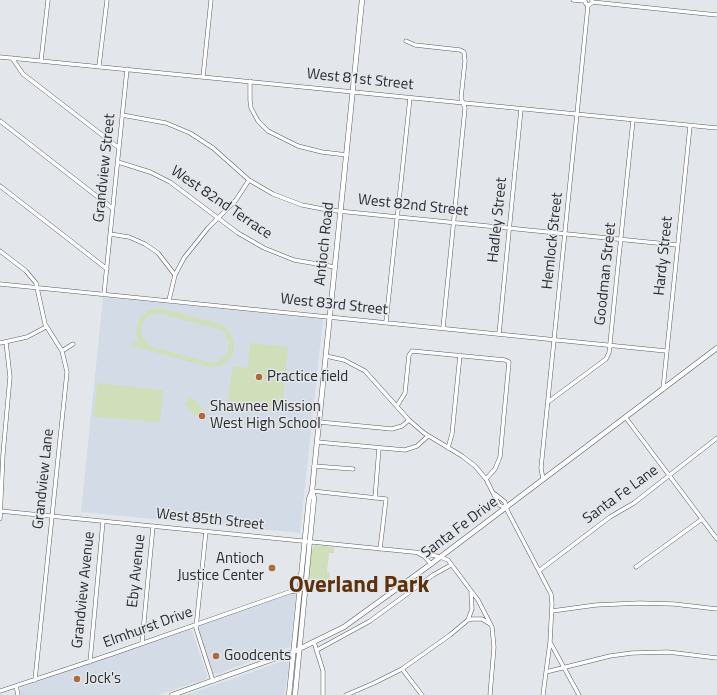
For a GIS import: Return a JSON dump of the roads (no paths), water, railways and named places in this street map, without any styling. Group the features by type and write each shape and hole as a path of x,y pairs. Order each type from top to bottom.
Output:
{"main road":[{"name":"Antioch Road","path":"289,695 309,499 312,491 362,0"},
{"name":"Santa Fe Drive","path":"172,695 293,652 344,627 506,508 717,348"},
{"name":"Antioch Road","path":"295,695 311,542 314,498 312,491"}],"street":[{"path":"41,61 48,0"},
{"path":"99,66 107,0"},
{"path":"203,77 211,0"},
{"path":"573,0 586,1 588,5 592,1 717,15"},
{"name":"Hemlock Street","path":"544,479 541,468 588,5"},
{"path":"406,41 415,45 460,50 464,52 465,61 461,98 465,108 443,328"},
{"name":"West 81st Street","path":"0,57 717,128"},
{"path":"12,58 23,74 119,148"},
{"name":"Grandview Street","path":"106,269 127,69"},
{"path":"250,81 251,108 258,121 268,131 298,146 322,152 347,155"},
{"path":"386,322 410,98"},
{"name":"Hadley Street","path":"499,334 521,109"},
{"name":"West 82nd Street","path":"122,115 160,121 190,133 213,148 249,180 273,194 302,205 397,217 677,245"},
{"name":"Goodman Street","path":"548,402 606,359 610,346 633,120"},
{"path":"0,121 112,208"},
{"name":"Hardy Street","path":"663,390 690,126"},
{"name":"West 82nd Terrace","path":"118,162 150,172 170,182 250,241 276,254 308,263 335,268"},
{"path":"170,300 175,275 190,250 236,200 249,180"},
{"path":"0,186 106,269 104,294"},
{"path":"110,234 129,237 145,244 158,254 175,275"},
{"path":"0,251 30,275 38,288"},
{"name":"West 83rd Street","path":"0,284 666,351"},
{"name":"Grandview Lane","path":"36,680 66,379 66,363 62,351 46,327 40,307 38,288"},
{"path":"0,343 27,337 46,327"},
{"path":"0,519 3,454 10,377 6,342"},
{"path":"62,351 73,344"},
{"path":"397,406 405,393 409,355 412,351 492,358 509,362 510,366 500,458 495,469 486,479"},
{"path":"448,448 452,434 460,355"},
{"path":"326,356 344,360 358,366 379,384 409,420 428,436 468,459 486,479 495,494 504,501 506,508 549,589 552,611 550,642 543,695"},
{"path":"626,418 717,539"},
{"path":"319,422 392,429 402,426 409,420"},
{"path":"317,442 399,450 412,448 428,436"},
{"name":"Santa Fe Lane","path":"540,570 717,438"},
{"path":"376,498 380,448"},
{"path":"314,466 353,469"},
{"path":"312,491 386,499 380,549"},
{"name":"West 85th Street","path":"0,511 305,541 429,554 440,557"},
{"path":"636,567 702,519"},
{"name":"Grandview Avenue","path":"90,662 103,521"},
{"name":"Eby Avenue","path":"142,643 153,526"},
{"path":"206,531 196,635 213,681"},
{"path":"418,553 425,557 431,564"},
{"path":"440,557 448,560 483,608 491,625 494,647 490,695"},
{"path":"317,650 370,621 451,565"},
{"name":"Elmhurst Drive","path":"0,691 90,662 196,623 292,591 306,592"},
{"path":"468,620 472,609 471,592"},
{"path":"552,611 596,605 640,603 674,604 717,609"},
{"path":"346,695 402,669 450,635 468,620 482,619 491,625"},
{"path":"314,642 323,671 323,695"},
{"path":"550,642 579,695"},
{"path":"546,672 610,656 646,652 684,653 717,658"},
{"path":"402,669 422,695"},
{"path":"16,686 18,695"}],"place":[{"name":"Practice field","path":"259,377"},
{"name":"Shawnee Mission West High School","path":"202,416"},
{"name":"Antioch Justice Center","path":"272,568"},
{"name":"Goodcents","path":"216,656"},
{"name":"Jock's","path":"77,679"}],"district":[{"name":"Overland Park","path":"359,586"}]}
